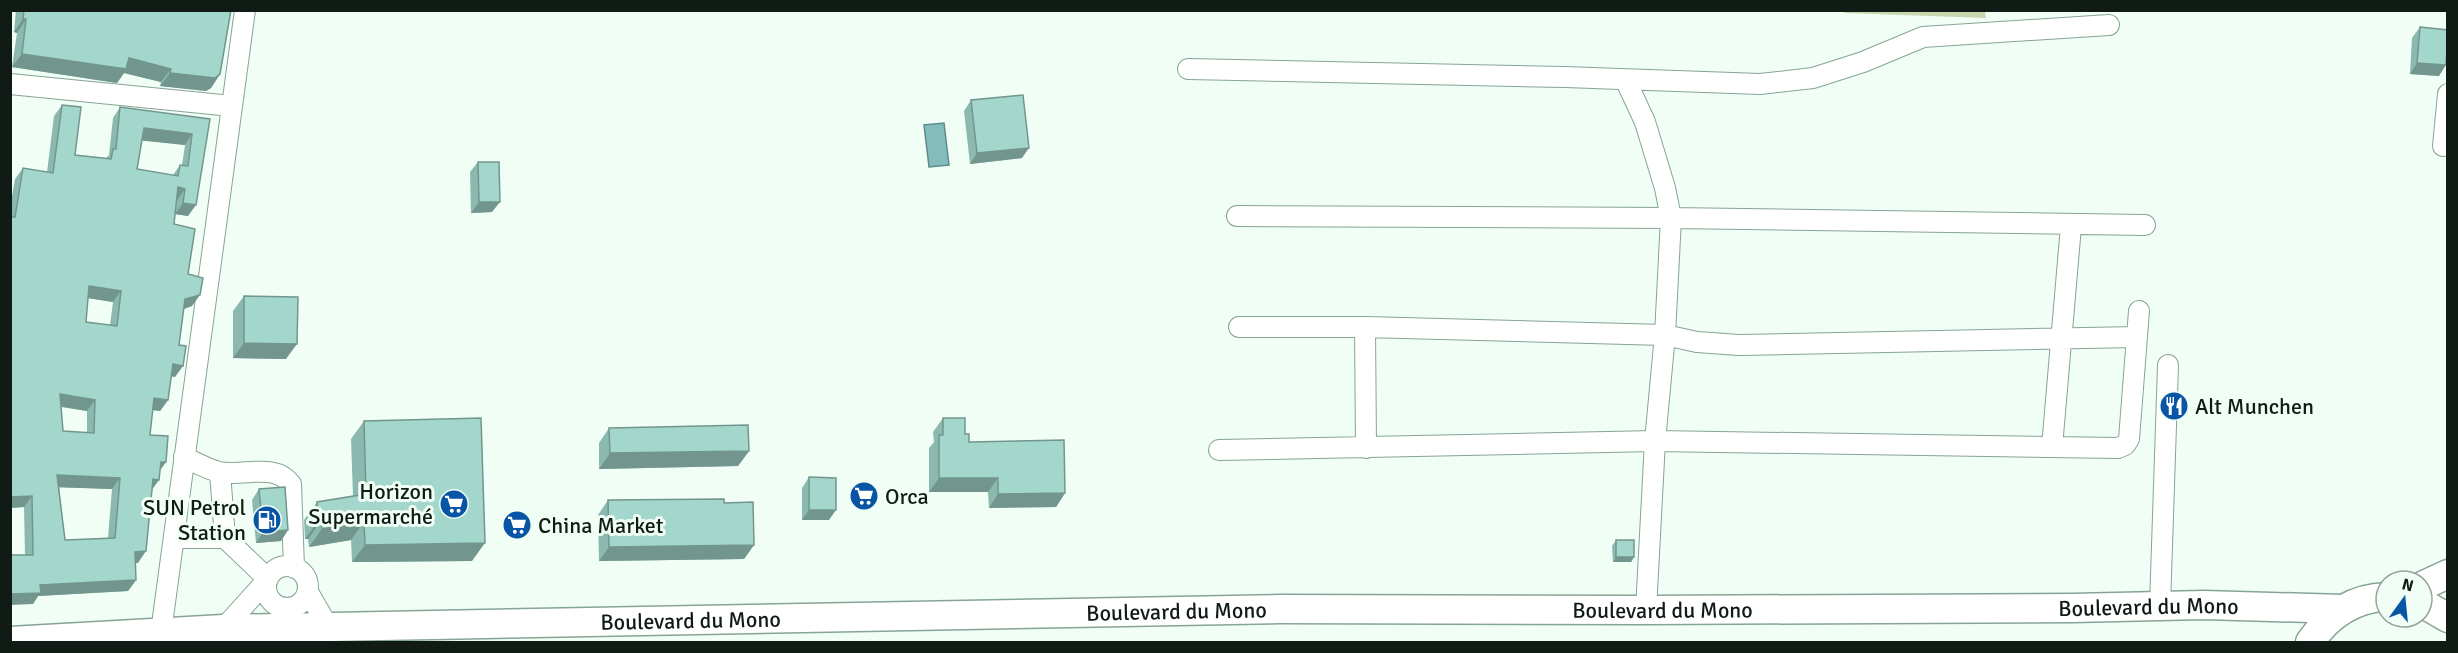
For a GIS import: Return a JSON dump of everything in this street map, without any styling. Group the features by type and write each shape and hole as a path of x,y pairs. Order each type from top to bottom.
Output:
{"highway":[{"path":"2434,580 2448,574"},
{"path":"2310,642 2325,624 2343,609 2374,598"},
{"name":"Boulevard du Mono","path":"10,641 223,629 1280,609 1646,610 2160,606 2343,609"},
{"path":"2434,610 2448,618"}],"street":[{"path":"161,632 245,10"},
{"path":"1188,69 1770,83 1813,78 1863,62 1923,37 2109,25"},
{"path":"1626,81 1645,122 1665,188 1671,218 1646,610"},
{"path":"10,84 232,106"},
{"path":"2443,146 2448,94"},
{"path":"1237,216 1671,218 2071,226 2145,225"},
{"path":"2052,447 2071,226"},
{"path":"1218,450 1655,441 2118,448 2125,445 2129,439 2139,311"},
{"path":"1239,327 1365,327 1665,335 1697,342 1739,345 2137,337"},
{"path":"1365,327 1366,448"},
{"path":"2160,606 2168,365"},
{"path":"184,457 220,472 276,472 285,476 291,484 294,568"},
{"path":"220,472 225,538"},
{"path":"174,538 225,538 268,579"},
{"path":"223,629 279,568 294,568 306,578 308,592 329,628"},
{"path":"268,579 267,594 281,607 295,607 301,603 308,592"}],"green space":[{"path":"1845,10 1985,11 1986,18 1844,13"}],"water":[{"path":"944,123 949,165 929,167 924,125"}],"building":[{"path":"24,10 231,10 220,74 215,78 170,73 171,69 129,58 126,69 22,54 26,19 23,19"},
{"path":"2420,27 2448,30 2446,65 2417,63"},
{"path":"1023,95 1029,148 977,153 971,100"},
{"path":"62,105 81,107 75,155 111,159 113,149 116,149 120,107 210,119 196,205 183,203 185,189 178,187 174,224 195,229 188,274 203,278 200,295 185,299 179,345 186,346 183,366 173,364 168,400 154,398 150,435 168,436 166,462 161,462 159,480 153,479 146,551 135,552 136,580 40,585 41,593 10,594 10,555 33,555 32,496 10,497 10,217 15,217 23,168 53,173","holes":["144,128 192,134 188,166 180,165 178,176 137,169","89,286 121,291 117,326 86,322","60,394 95,400 94,433 63,431","57,475 120,478 115,538 65,540"]},
{"path":"478,162 499,162 500,202 479,202"},
{"path":"244,296 298,297 297,344 244,343"},
{"path":"481,418 485,543 365,545 364,522 322,529 321,521 318,521 317,502 366,494 364,421"},
{"path":"943,418 965,418 965,434 969,434 969,442 1064,440 1065,493 998,494 998,478 939,478 939,435 943,435"},
{"path":"748,425 749,451 610,453 609,428"},
{"path":"809,477 836,478 836,510 809,510"},
{"path":"285,487 288,530 263,532 259,489"},
{"path":"724,499 724,503 753,502 754,545 609,547 608,500"},
{"path":"1616,540 1634,540 1634,557 1616,557"}],"place":[{"name":"Alt Munchen","path":"2174,406"},
{"name":"Orca","path":"864,496"},
{"name":"Horizon Supermarché","path":"454,504"},
{"name":"SUN Petrol Station","path":"267,520"},
{"name":"China Market","path":"517,525"}]}
